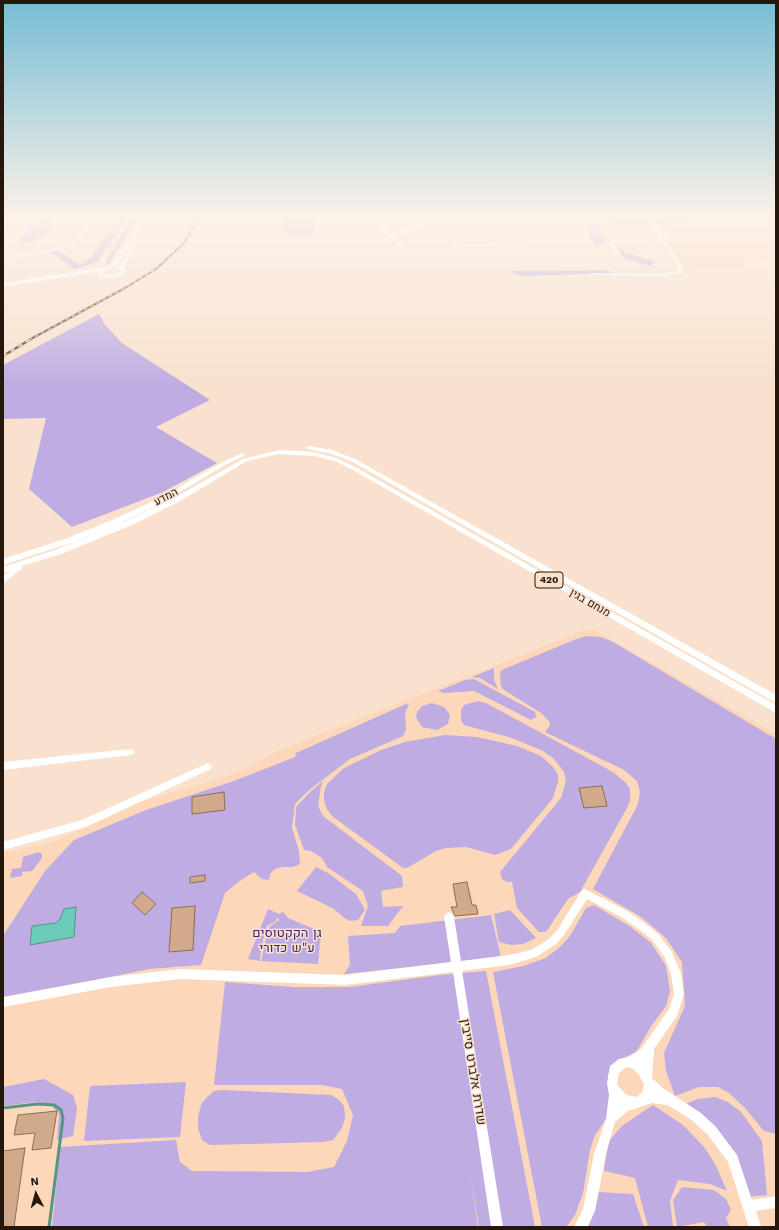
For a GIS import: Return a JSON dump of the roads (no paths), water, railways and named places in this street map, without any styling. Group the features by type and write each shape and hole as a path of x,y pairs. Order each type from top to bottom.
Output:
{"main road":[{"path":"3,286 95,273"},
{"path":"103,273 107,277 117,276 123,273"},
{"name":"המדע","path":"3,562 68,541 115,522 158,502 223,464 244,454 266,449 290,447 330,451"},
{"name":"מנחם בגין","path":"330,451 353,460 776,699"},
{"name":"המדע","path":"3,570 75,546 129,523 183,496 245,460 266,454 285,452 319,455"},
{"name":"מנחם בגין","path":"319,455 337,460 355,469 776,709"},
{"path":"3,580 26,563"}],"street":[{"path":"592,274 646,275 672,273"},
{"path":"3,766 130,752"},
{"path":"3,846 83,824 208,767"},
{"path":"3,1002 123,980 180,974 346,980 521,958 544,949 561,932 585,893 626,915 647,930 663,947 673,965 678,984 676,1004 668,1020 649,1047 640,1057 618,1065 614,1070 612,1083 614,1095 611,1119 600,1154 589,1211 580,1227"},
{"name":"שדרת אלברט סייבין","path":"449,917 496,1227"},
{"path":"640,1102 648,1091 647,1079 649,1047"},
{"path":"629,1062 638,1066 647,1079 660,1093 697,1117 712,1131 722,1144 733,1159 755,1227"},
{"path":"612,1083 614,1090 624,1100 640,1102"},
{"path":"611,1119 625,1106 652,1098 674,1103"},
{"path":"749,1206 776,1202"}],"water":[{"path":"76,907 74,937 30,945 32,926 56,923 60,919 64,909"}],"waterway":[{"path":"3,1108 37,1104 54,1105 61,1110 63,1118 49,1227"}],"railway":[{"path":"29,340 149,273"},
{"path":"3,356 31,339"}],"park label":[{"name":"גן הקקטוסים ע\"ש כדורי","path":"287,940"}]}
